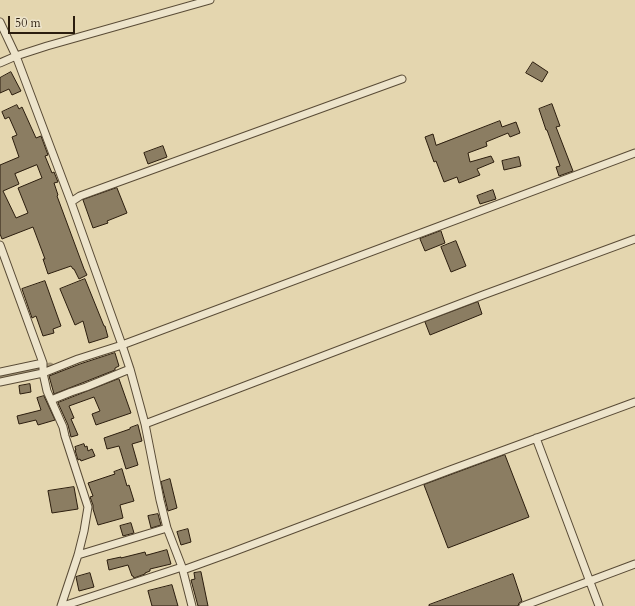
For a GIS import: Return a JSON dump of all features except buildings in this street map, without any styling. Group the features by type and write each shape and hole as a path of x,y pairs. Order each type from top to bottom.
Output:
{"street":[{"path":"0,63 16,56 210,0"},
{"path":"0,22 16,56 71,202 130,369 145,424 167,528 182,569 192,606"},
{"path":"71,202 80,196 402,79"},
{"path":"0,382 43,373 78,359 122,345 635,153"},
{"path":"145,424 483,295 635,239"},
{"path":"0,245 43,363 43,373 47,392 63,427 64,436 88,507 78,555 62,606"},
{"path":"0,372 43,363"},
{"path":"51,400 130,369"},
{"path":"62,606 230,553 635,402"},
{"path":"536,438 599,606"},
{"path":"78,555 167,528"},
{"path":"523,606 635,564"}],"waterway":[{"path":"0,378 50,367"}]}
